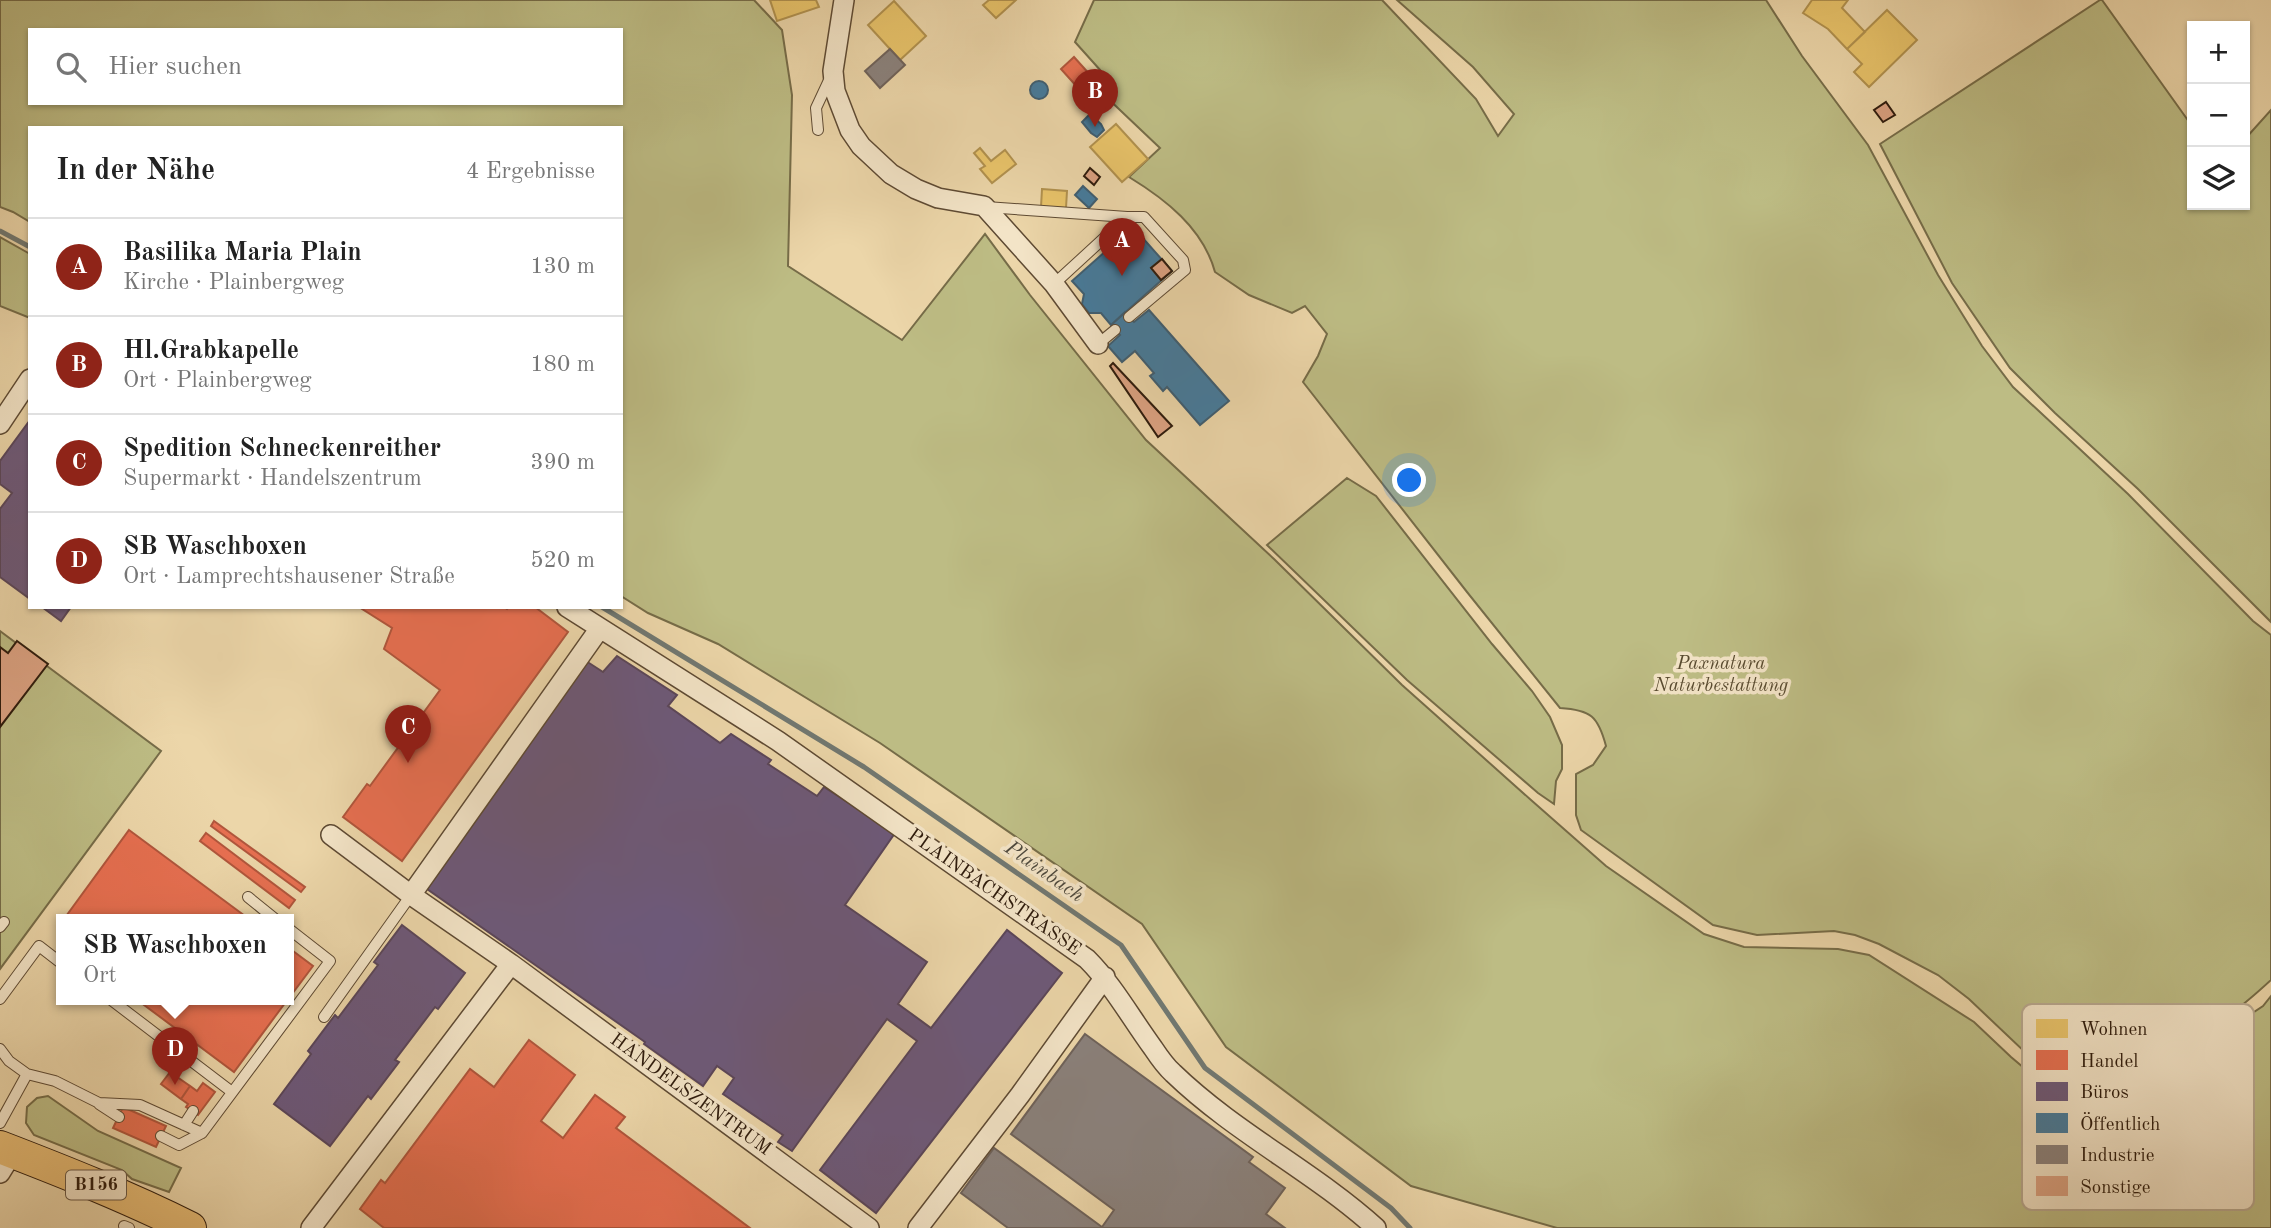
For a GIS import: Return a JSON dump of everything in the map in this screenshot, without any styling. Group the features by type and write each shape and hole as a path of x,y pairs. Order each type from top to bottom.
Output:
{"main road":[{"name":"B156","path":"4,1157 105,1189 190,1228"}],"street":[{"path":"844,0 833,71 837,98 850,130 861,146 891,174 916,189 938,198 984,206 1054,284 1098,344"},
{"path":"0,424 28,382"},
{"name":"PLAINBACHSTRASSE","path":"570,609 778,741 1087,959 1105,977 1171,1071 1192,1091 1280,1157 1346,1200 1376,1228"},
{"path":"411,895 600,628"},
{"name":"HANDELSZENTRUM","path":"331,835 869,1228"},
{"path":"311,1228 511,964"},
{"path":"918,1228 1020,1095 1105,977"}],"lane":[{"path":"818,130 817,108 833,71"},
{"path":"984,206 1144,216 1183,260 1185,270 1129,317"},
{"path":"1054,284 1127,217"},
{"path":"1098,344 1115,330"},
{"path":"324,1017 411,895"},
{"path":"247,898 268,914"},
{"path":"161,1136 180,1145 202,1133 330,961 294,933"},
{"path":"0,999 39,946 56,959"},
{"path":"117,1005 212,1083 232,1092"},
{"path":"0,1049 9,1061 27,1074 55,1081 119,1116"},
{"path":"0,1123 27,1074"},
{"path":"99,1103 140,1105 202,1133"},
{"path":"184,1125 193,1111"}],"green space":[{"path":"0,0 754,0 782,30 792,95 788,266 902,340 985,234 1030,295 1146,440 1274,559 1402,685 1606,866 1704,934 1744,947 1838,949 1869,955 1974,1022 2022,1066 2022,1210 2254,1210 2254,1012 2271,996 2271,1228 1557,1228 1411,1186 1226,1047 1142,924 880,743 718,644 648,613 623,597 623,126 28,126 28,221 0,207"},
{"name":"Paxnatura Naturbestattung","path":"1094,0 1382,0 1476,99 1498,136 1514,114 1473,67 1397,0 1766,0 1802,56 1868,145 1938,275 1982,346 2013,387 2128,494 2253,621 2271,635 2271,980 2243,1004 2022,1004 2022,1049 1969,999 1938,975 1879,944 1834,931 1757,935 1713,925 1581,830 1576,815 1576,774 1593,765 1606,746 1596,721 1586,713 1560,708 1303,382 1327,334 1305,306 1292,313 1249,295 1215,272 1202,242 1192,228 1169,205 1129,177 1160,148 1101,92 1101,71 1075,42"},
{"path":"2100,0 2187,119 2187,210 2250,210 2250,133 2271,110 2271,622 2138,489 2010,368 1952,283 1880,144"},
{"path":"0,237 28,253 28,317 0,306"},
{"path":"1347,478 1376,496 1550,717 1562,745 1562,769 1556,781 1554,804 1407,680 1267,545"},
{"path":"0,631 161,751 0,969"},
{"path":"48,1096 98,1131 181,1168 169,1192 132,1179 122,1170 34,1135 26,1123 27,1107 37,1098"}],"building: Wohnen":[{"path":"770,0 816,0 819,7 777,21"},
{"path":"989,0 1016,0 996,18 983,5"},
{"path":"1812,0 1848,0 1842,8 1865,32 1847,49 1828,29 1803,13"},
{"path":"894,1 926,36 900,60 868,25"},
{"path":"1887,10 1917,40 1869,87 1854,72 1862,64 1847,49"},
{"path":"1116,124 1148,159 1122,182 1090,147"},
{"path":"980,148 991,161 1005,150 1016,164 992,183 980,169 985,166 974,153"},
{"path":"1042,189 1067,191 1066,208 1041,207"}],"building: Handel":[{"path":"1074,57 1092,77 1079,89 1061,69"},
{"path":"362,609 538,609 568,632 402,861 343,817 367,784 370,786 440,690 384,649 392,628"},
{"path":"214,821 305,887 301,892 211,826"},
{"path":"129,830 242,914 68,914"},
{"path":"206,833 295,900 289,908 200,841"},
{"path":"294,952 313,966 294,991"},
{"path":"144,1005 284,1005 234,1072"},
{"path":"529,1040 575,1075 541,1121 563,1138 595,1095 625,1117 616,1128 750,1228 384,1228 360,1209 381,1180 385,1183 470,1069 494,1087"},
{"path":"170,1072 190,1086 181,1099 161,1084"},
{"path":"203,1083 215,1092 198,1115 186,1107 188,1104 181,1099 190,1086 197,1091"},
{"path":"123,1107 166,1126 156,1147 113,1128"}],"building: Büros":[{"path":"28,423 28,598 0,577 0,509 12,493 0,484 0,461"},
{"path":"45,609 70,609 61,621"},
{"path":"617,656 677,695 668,706 720,743 731,734 771,760 768,764 817,796 824,787 895,833 845,905 927,962 898,1004 931,1028 1007,930 1062,973 876,1213 820,1170 917,1041 887,1019 792,1151 778,1142 783,1135 723,1094 734,1078 717,1066 703,1086 644,1044 645,1042 427,889 586,661 603,672"},
{"path":"402,925 465,973 395,1060 399,1062 371,1099 368,1096 330,1146 274,1104 311,1054 308,1051 335,1015 338,1018 378,965 374,962"}],"building: Öffentlich":[{"path":"1039,81 1045,84 1048,90 1045,96 1039,99 1033,96 1030,90 1033,84"},
{"path":"1090,114 1104,130 1097,137 1082,122"},
{"path":"1083,186 1097,199 1089,208 1075,195"},
{"path":"1133,227 1172,271 1111,325 1101,313 1089,313 1082,304 1084,294 1072,281"},
{"path":"1149,310 1229,401 1200,425 1167,387 1163,391 1150,376 1154,373 1135,351 1122,362 1108,346 1120,335 1111,325 1125,312 1134,322"}],"building: Industrie":[{"path":"890,49 905,65 880,88 865,71"},
{"path":"1085,1034 1253,1157 1249,1162 1285,1188 1266,1214 1285,1228 1008,1228 961,1193 994,1148 1102,1227 1114,1210 1011,1134"}],"building: Sonstige":[{"path":"1886,102 1895,115 1883,122 1874,110"},
{"path":"1090,168 1100,177 1094,185 1084,176"},
{"path":"1133,227 1144,239 1133,248 1123,236"},
{"path":"1162,259 1172,271 1161,280 1151,268"},
{"path":"1113,363 1172,426 1158,437 1110,366"},
{"path":"17,641 48,664 0,727 0,647 8,653"}],"waterway":[{"name":"Plainbach","path":"0,231 28,246"},
{"name":"Plainbach","path":"605,609 864,767 1121,945 1205,1068 1391,1208 1410,1228"}],"place":[{"name":"Hl.Grabkapelle","path":"1095,127"},
{"name":"Basilika Maria Plain","path":"1122,276"},
{"name":"Spedition Schneckenreither","path":"408,763"},
{"name":"SB Waschboxen","path":"175,1085"}]}
